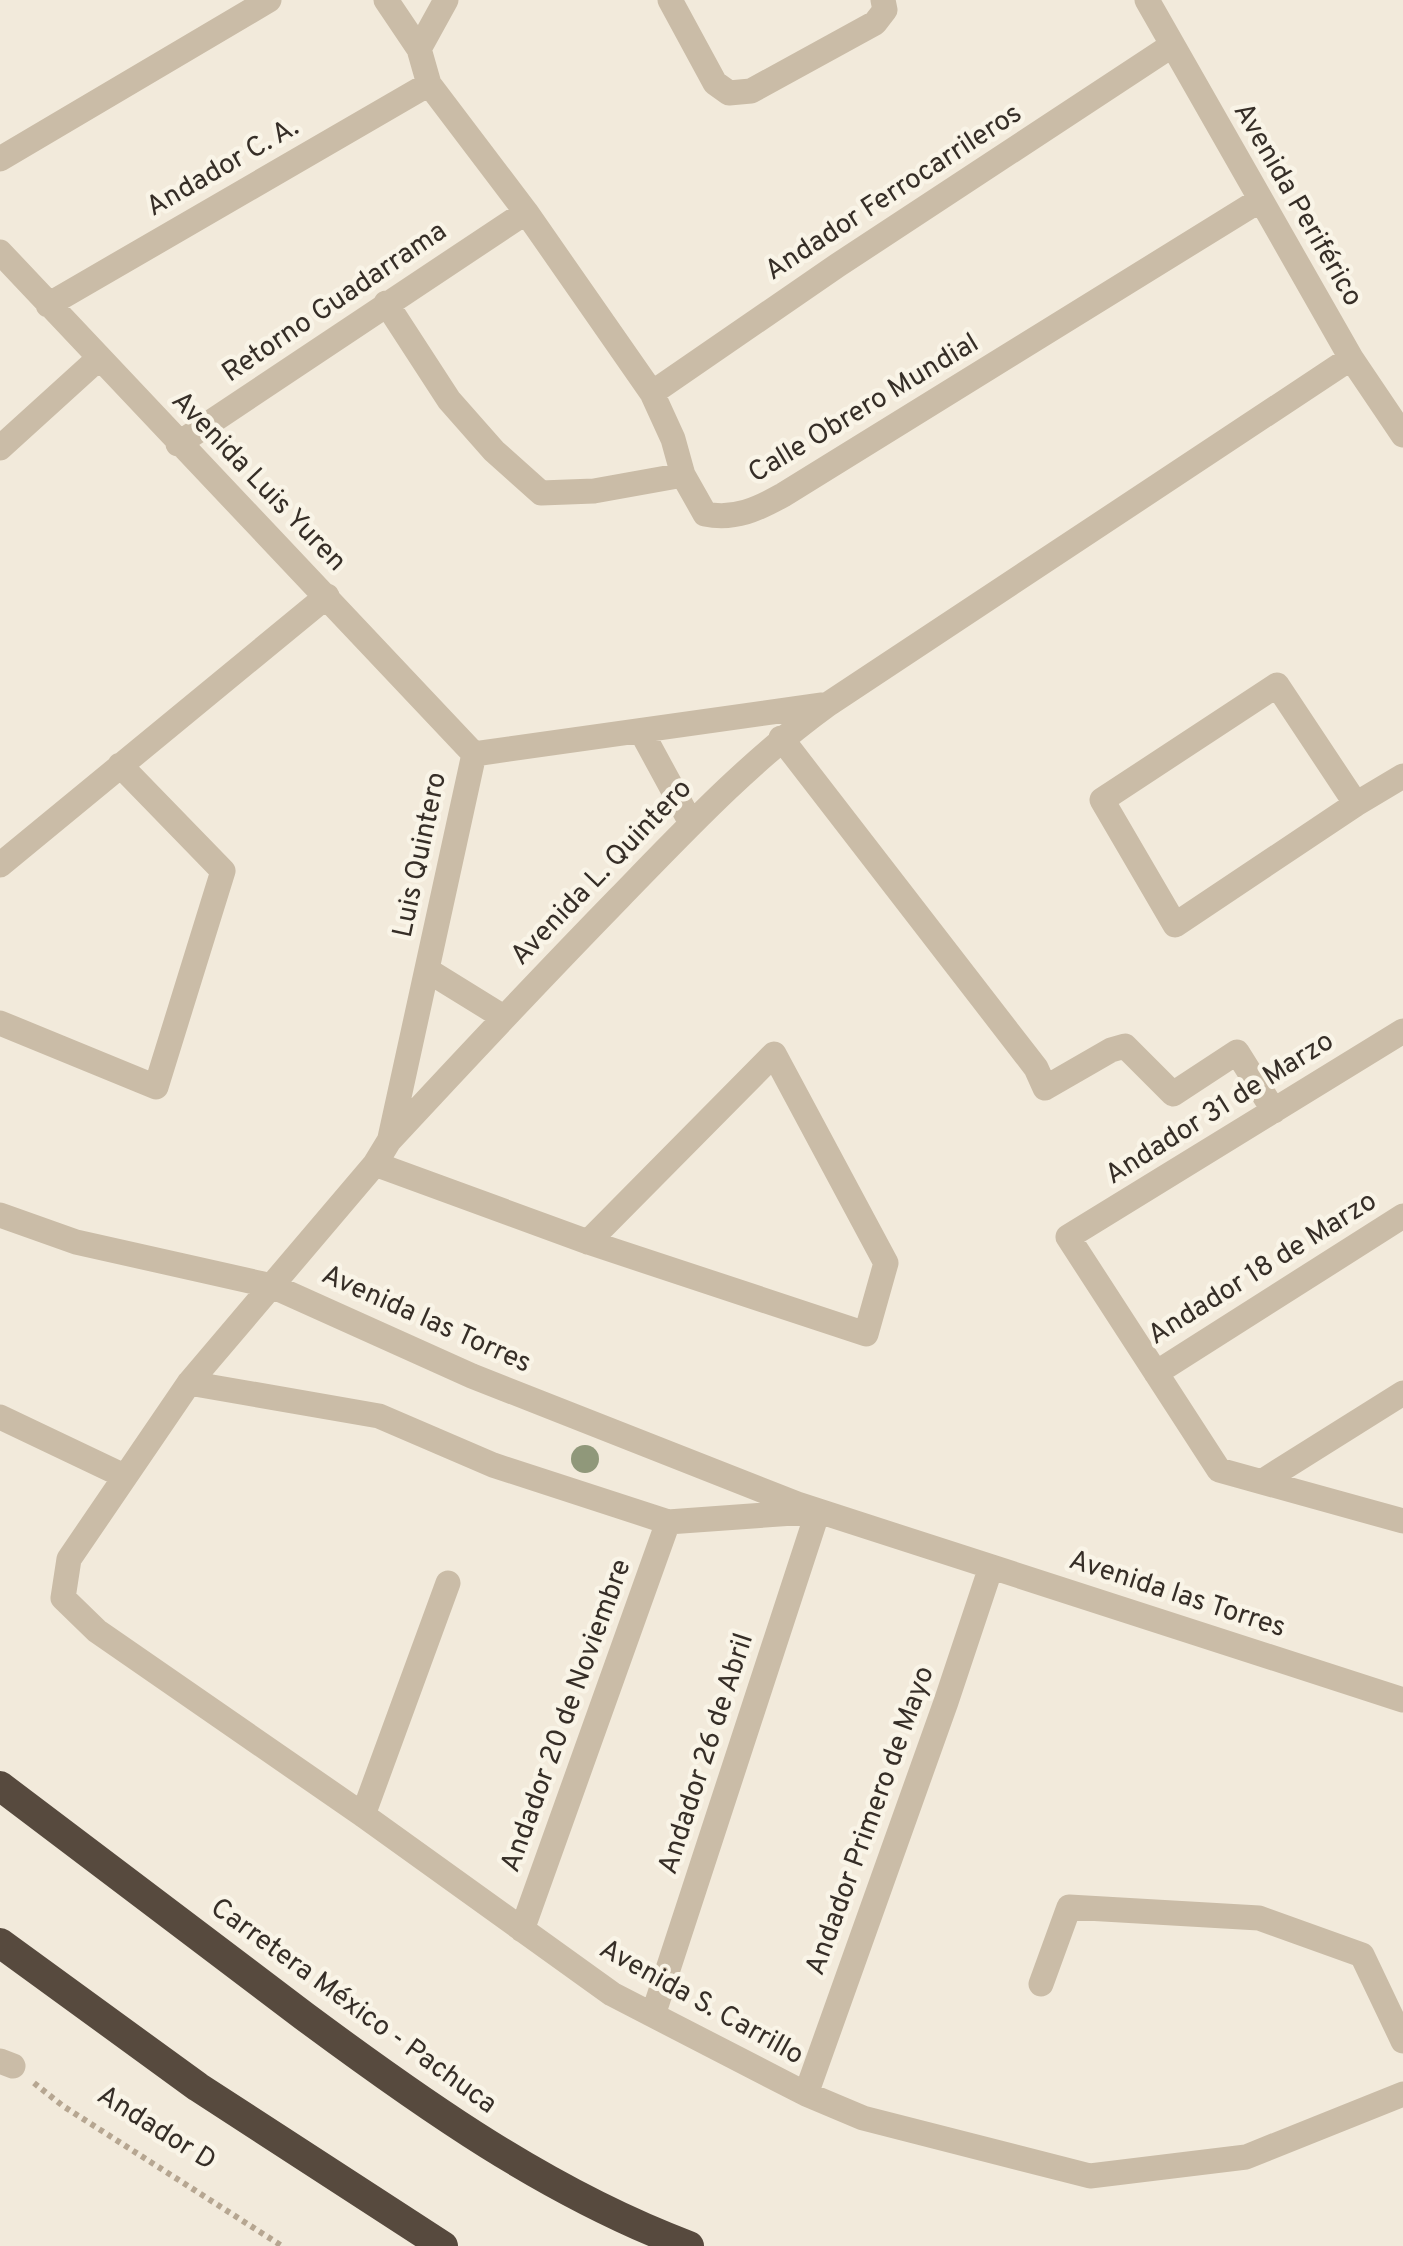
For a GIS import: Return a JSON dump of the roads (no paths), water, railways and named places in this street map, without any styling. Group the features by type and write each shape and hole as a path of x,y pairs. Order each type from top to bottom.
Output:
{"highway":[{"name":"Carretera México - Pachuca","path":"0,1786 403,2089 524,2167 646,2230 688,2246"},
{"path":"0,1943 198,2087 444,2246"}],"street":[{"path":"0,159 269,0"},
{"name":"Calle Obrero Mundial","path":"386,0 419,49 429,84 526,212 652,392 673,438 683,475 705,514 722,518 755,510 783,495 1260,200"},
{"path":"419,49 446,0"},
{"path":"670,0 715,83 729,94 751,90 875,23 885,10 883,0"},
{"name":"Avenida Periférico","path":"1148,0 1351,358 1403,435"},
{"name":"Andador Ferrocarrileros","path":"652,392 1171,46"},
{"name":"Andador C. A.","path":"48,305 429,84"},
{"name":"Retorno Guadarrama","path":"178,444 526,212"},
{"name":"Avenida Luis Yuren","path":"0,252 474,754"},
{"path":"386,303 449,400 494,451 542,493 594,492 683,475"},
{"name":"Avenida L. Quintero","path":"63,1598 69,1560 189,1383 374,1164 389,1141 691,823 782,738 827,705 1351,358"},
{"path":"0,448 98,359"},
{"path":"0,865 327,596"},
{"path":"1356,804 1277,685 1102,800 1175,926 1403,776"},
{"name":"Luis Quintero","path":"389,1141 474,754 827,705"},
{"path":"641,731 691,823"},
{"path":"782,738 1036,1068 1046,1088 1111,1050 1125,1046 1173,1094 1236,1052 1274,1112"},
{"path":"0,1023 156,1088 223,871 120,766"},
{"path":"426,970 503,1017"},
{"name":"Andador 31 de Marzo","path":"1156,1373 1068,1237 1403,1031"},
{"path":"374,1164 588,1242 866,1334 886,1263 774,1054 588,1242"},
{"name":"Avenida las Torres","path":"0,1216 76,1242 272,1286 472,1376 818,1511 1403,1700"},
{"name":"Andador 18 de Marzo","path":"1156,1373 1403,1216"},
{"path":"1156,1373 1219,1470 1403,1521"},
{"name":"Avenida las Torres","path":"189,1383 379,1416 492,1465 668,1522 818,1511"},
{"path":"1263,1481 1403,1393"},
{"path":"0,1417 124,1476"},
{"name":"Andador 26 de Abril","path":"654,2015 818,1511"},
{"name":"Andador 20 de Noviembre","path":"522,1930 668,1522"},
{"name":"Andador Primero de Mayo","path":"806,2094 991,1567"},
{"path":"363,1815 448,1583"},
{"name":"Avenida S. Carrillo","path":"63,1598 96,1631 363,1815 612,1994 806,2094 863,2118 1090,2176 1246,2157 1403,2094"},
{"path":"1040,1984 1069,1907 1260,1918 1362,1955 1403,2041"}]}
